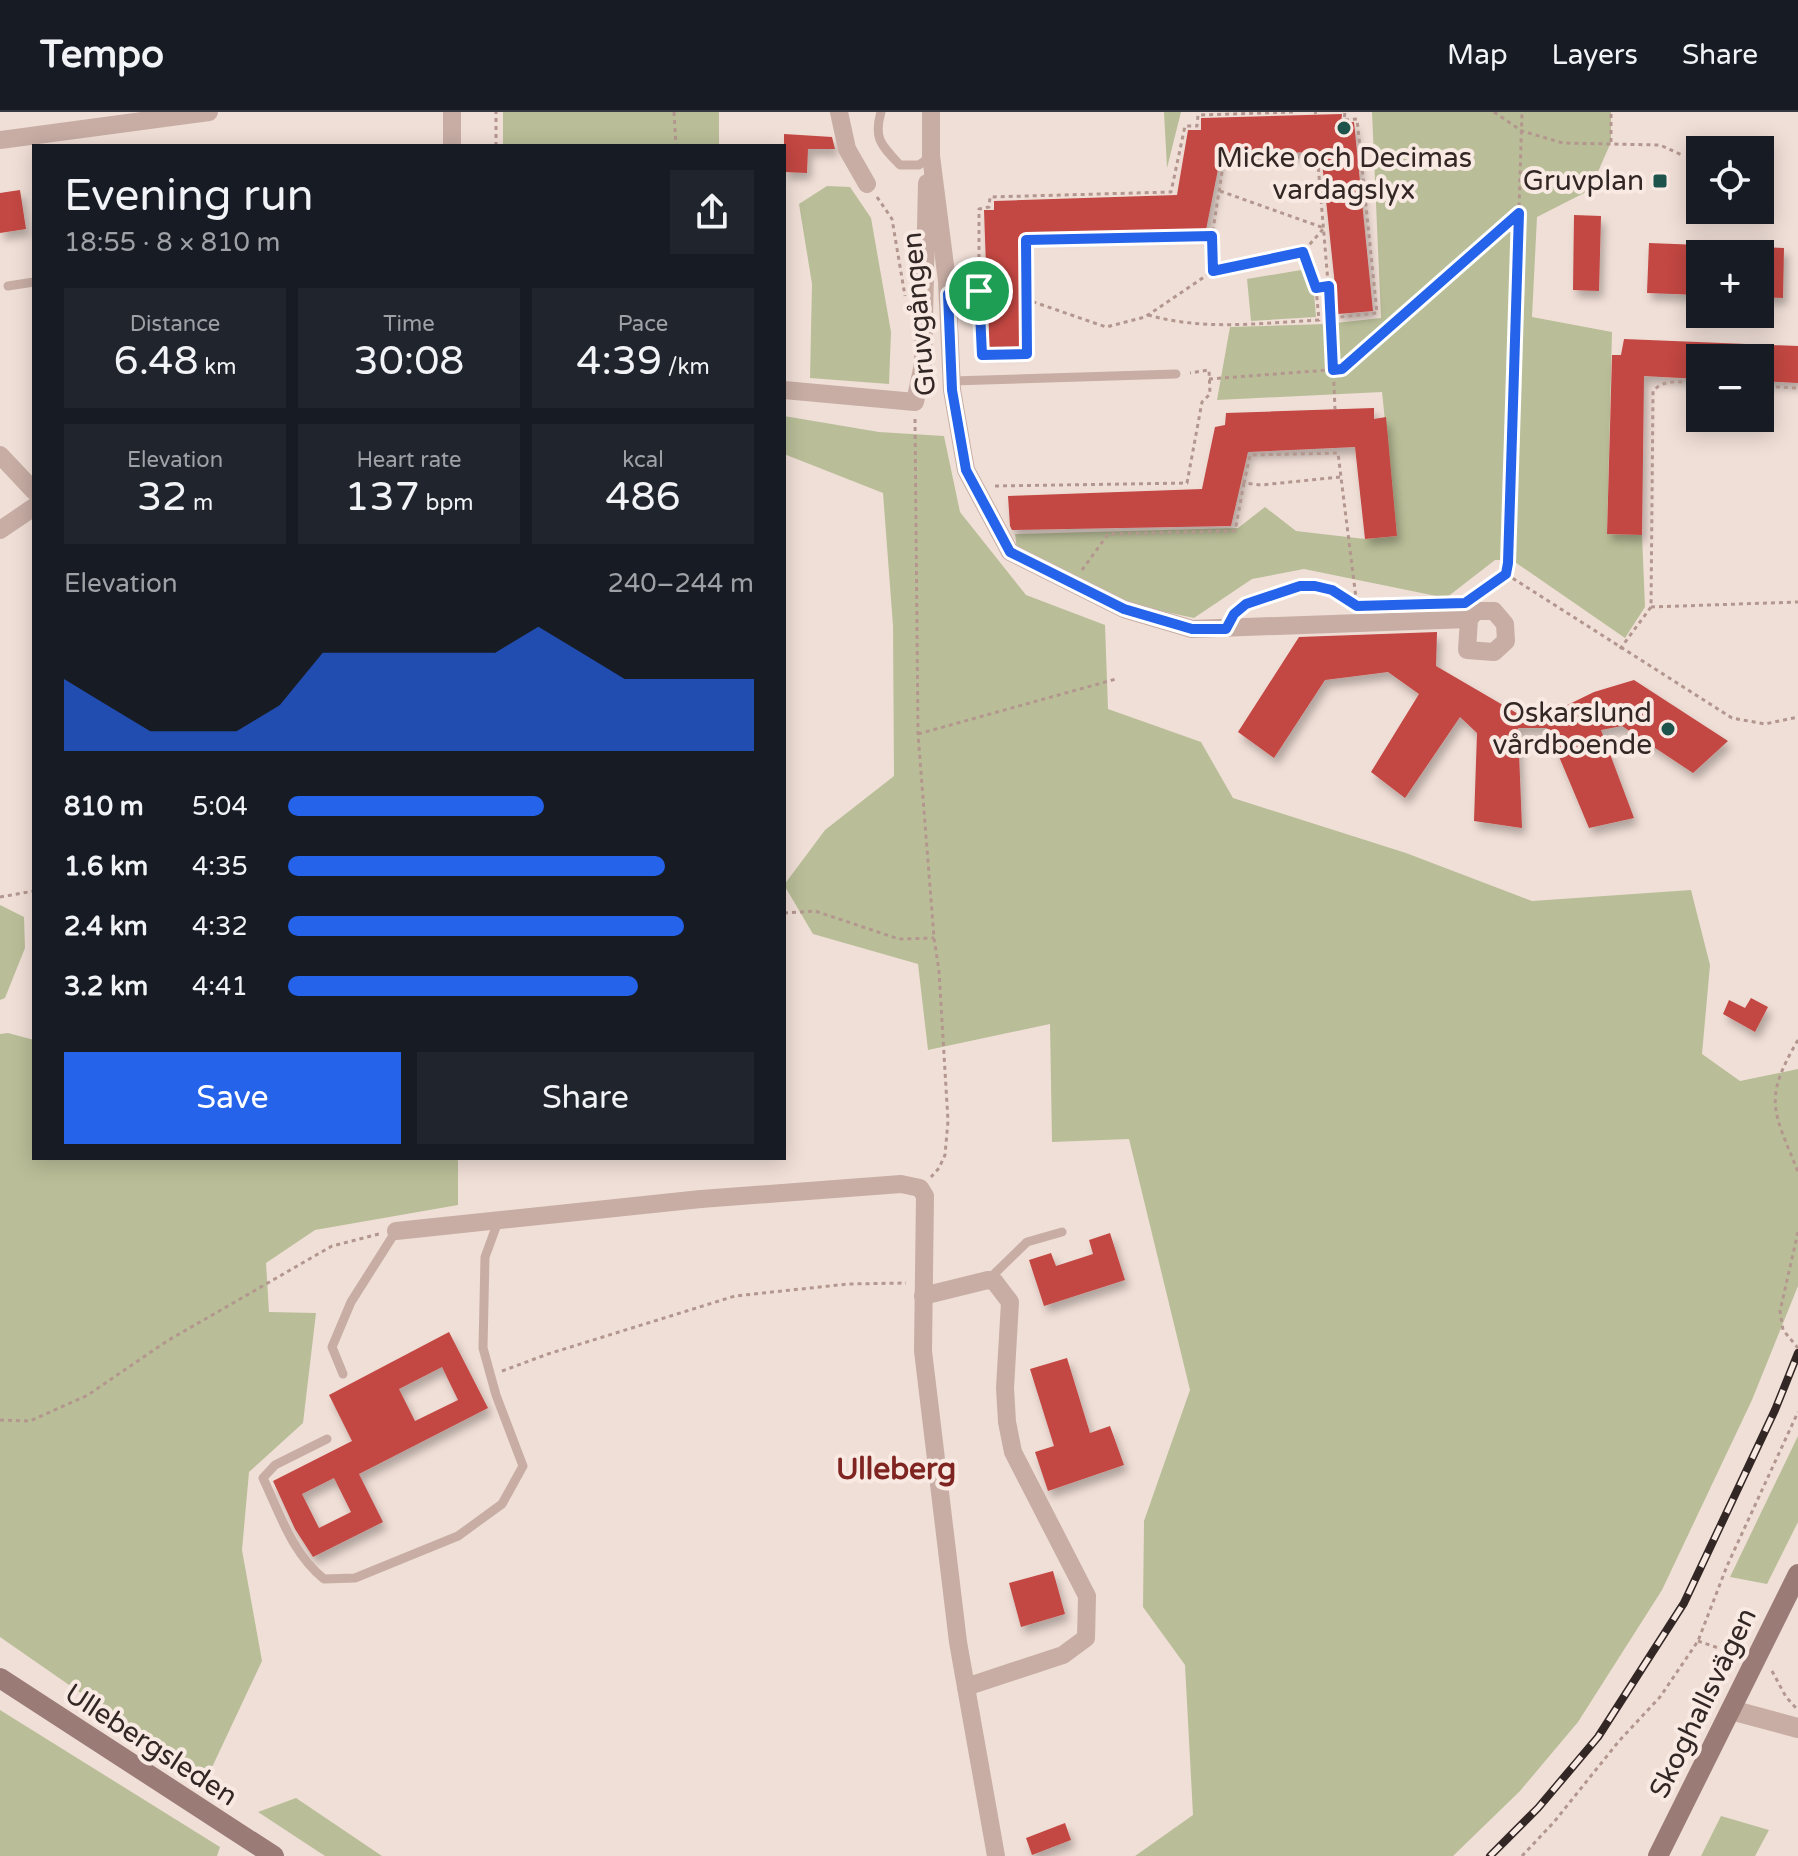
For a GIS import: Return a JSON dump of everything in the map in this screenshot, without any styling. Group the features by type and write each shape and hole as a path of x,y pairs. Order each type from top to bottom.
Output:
{"main road":[{"name":"Skoghallsvägen","path":"1658,1856 1798,1574"},
{"name":"Ullebergsleden","path":"0,1678 274,1856"}],"street":[{"path":"0,140 43,140 209,112"},
{"path":"452,112 452,144"},
{"path":"839,112 847,149 867,184"},
{"name":"Gruvgången","path":"931,112 931,156 948,294 952,381 966,470 1010,552 1124,609 1192,629 1469,619"},
{"path":"786,390 915,402 923,364 925,197 931,156"},
{"path":"0,455 32,489"},
{"path":"0,530 32,508"},
{"path":"396,1231 701,1199 901,1184 920,1188 925,1196 925,1366 958,1642 996,1856"},
{"path":"923,1289 988,1280 994,1281 1010,1302 1005,1388 1013,1452 1087,1596 1086,1638 1063,1655 966,1687"},
{"path":"1731,1710 1798,1728"}],"lane":[{"path":"881,112 879,144 900,165 919,165 931,156"},
{"path":"8,286 32,282"},
{"path":"952,381 1176,374"},
{"path":"327,1439 275,1465 263,1478 295,1548 310,1568 324,1579 355,1578 458,1536 502,1504 523,1466 483,1348 485,1257 499,1219"},
{"path":"343,1374 332,1347 351,1302 396,1231"},
{"path":"988,1280 1027,1242 1062,1232"}],"path":[{"path":"496,112 496,144"},
{"path":"674,112 676,144"},
{"path":"1212,236 1026,240 1027,354 982,355 979,209 989,207 990,197 1171,192 1185,126 1197,126 1198,115 1293,112"},
{"path":"1331,318 1377,313 1357,119 1344,120 1345,112"},
{"path":"1494,112 1522,131 1563,143 1660,145 1682,155"},
{"path":"1475,596 1506,574 1509,548 1522,112"},
{"path":"1611,112 1611,142"},
{"path":"1213,271 1212,236 1224,159 1317,155 1329,286 1335,409"},
{"path":"867,184 892,219 905,296"},
{"path":"1220,191 1324,228"},
{"path":"1209,379 1342,369 1519,213"},
{"path":"1025,299 1106,327 1148,315 1213,271 1303,252 1324,228"},
{"path":"1148,315 1168,321 1219,326 1319,320 1316,288 1303,252"},
{"path":"1316,288 1329,286"},
{"path":"948,294 979,291"},
{"path":"975,487 1187,483 1202,402 1210,394 1209,370 1176,374"},
{"path":"1620,649 1651,607 1653,391 1659,385 1686,382"},
{"path":"1774,387 1798,388"},
{"path":"915,402 918,734 943,1016 948,1140 939,1168 920,1188"},
{"path":"1071,584 1108,534 1235,531 1250,455 1337,450 1357,606 1332,590 1300,586 1246,604 1234,614 1226,629"},
{"path":"1244,483 1261,485 1340,477"},
{"path":"1506,574 1732,718 1765,724 1798,717"},
{"path":"1651,607 1798,602"},
{"path":"918,734 1116,679"},
{"path":"0,897 32,891"},
{"path":"786,913 815,911 899,939 934,938"},
{"path":"1798,1040 1779,1072 1774,1109 1798,1172"},
{"path":"0,1420 30,1421 88,1395 167,1341 332,1246 396,1231"},
{"path":"1798,1232 1780,1311 1783,1330 1798,1348"},
{"path":"491,1375 548,1354 735,1296 848,1284 923,1289"},
{"path":"1522,1856 1660,1697 1698,1641 1727,1566 1798,1412"},
{"path":"1730,1652 1747,1607"}],"green space":[{"path":"503,112 719,112 719,144 503,144"},
{"path":"1164,112 1181,112 1167,168"},
{"path":"1372,112 1611,112 1611,142 1590,190 1537,217 1532,317 1612,332 1607,534 1642,535 1645,607 1625,638 1512,560 1495,560 1446,598 1304,569 1252,579 1194,618 1133,605 1017,550 1015,534 1238,528 1265,507 1296,531 1365,539 1397,536 1382,392 1217,400 1230,327 1326,324 1381,318"},
{"path":"827,186 850,187 871,218 891,332 889,384 810,378 812,284 799,204"},
{"path":"1307,269 1309,289 1314,293 1316,317 1251,321 1247,279"},
{"path":"786,416 879,432 944,436 960,512 1026,595 1105,625 1108,709 1201,742 1233,798 1406,853 1532,901 1691,890 1710,965 1702,1054 1740,1081 1798,1069 1798,1286 1752,1400 1662,1590 1578,1722 1520,1791 1453,1856 1135,1856 1193,1815 1185,1665 1143,1607 1144,1521 1190,1390 1129,1139 1052,1142 1050,1024 928,1050 918,964 813,934 786,888 786,882 825,830 894,776 893,626 883,493 786,455"},
{"path":"0,905 24,917 25,948 5,998 0,1000"},
{"path":"0,1034 32,1039 32,1160 458,1161 458,1205 315,1230 266,1263 269,1312 316,1313 303,1423 249,1472 242,1550 262,1661 206,1780 0,1637"},
{"path":"1798,1436 1798,1522 1767,1584 1730,1577"},
{"path":"0,1710 220,1847 217,1856 0,1856"},
{"path":"296,1798 382,1856 325,1856 258,1812"},
{"path":"1721,1816 1769,1830 1755,1856 1701,1856"}],"building":[{"path":"1342,114 1341,123 1354,122 1373,311 1338,314 1321,152 1221,154 1206,230 1021,234 1023,349 989,350 984,210 994,210 994,201 1177,195 1188,130 1201,130 1201,118"},
{"path":"784,134 832,137 835,149 808,149 807,173 786,172"},
{"path":"20,190 26,229 0,233 0,193"},
{"path":"1574,215 1601,216 1599,291 1573,290"},
{"path":"1649,243 1686,244 1686,294 1647,293"},
{"path":"1774,248 1784,248 1783,298 1774,298"},
{"path":"1624,339 1748,344 1686,344 1686,378 1644,376 1642,535 1607,534 1612,355 1621,355"},
{"path":"1774,345 1798,346 1798,383 1774,382"},
{"path":"1374,408 1374,419 1386,417 1397,536 1365,539 1355,447 1248,452 1231,526 1012,530 1010,526 1008,496 1202,489 1215,427 1225,425 1226,413"},
{"name":"Oskarslund vårdboende","path":"1437,632 1436,666 1520,715 1549,714 1594,692 1634,680 1728,741 1693,773 1622,726 1601,730 1634,818 1589,828 1547,728 1518,728 1522,828 1474,821 1477,733 1460,717 1405,798 1371,772 1419,694 1388,672 1325,680 1274,758 1238,732 1299,637"},
{"path":"1751,998 1768,1007 1755,1032 1723,1014 1729,1000 1745,1008"},
{"path":"1110,1233 1125,1280 1044,1306 1029,1260 1051,1253 1056,1266 1093,1254 1089,1240"},
{"path":"449,1332 488,1408 359,1474 383,1522 313,1557 295,1529 273,1481 352,1441 329,1395","holes":["442,1367 458,1400 415,1421 399,1389","334,1478 351,1512 319,1528 302,1494"]},
{"path":"1067,1358 1090,1433 1110,1426 1124,1465 1048,1491 1035,1452 1054,1446 1030,1369"},
{"path":"1053,1571 1065,1614 1021,1627 1009,1583"},
{"path":"1065,1823 1071,1840 1032,1855 1026,1838"}],"railway":[{"path":"1490,1856 1538,1808 1598,1737 1684,1603 1775,1410 1798,1353"}],"place":[{"name":"Micke och Decimas vardagslyx","path":"1344,128"},
{"name":"Gruvplan","path":"1660,181"},
{"name":"Oskarslund vårdboende","path":"1668,729"}],"district":[{"name":"Ulleberg","path":"896,1469"}],"route":[{"path":"1519,213 1506,574 1465,603 1357,606 1332,590 1300,586 1246,604 1234,614 1226,629 1192,629 1124,609 1010,552 966,470 952,390 948,294 979,291 982,355 1027,354 1026,240 1212,236 1213,271 1303,252 1316,288 1329,286 1333,370 1342,369 1519,213"}]}
